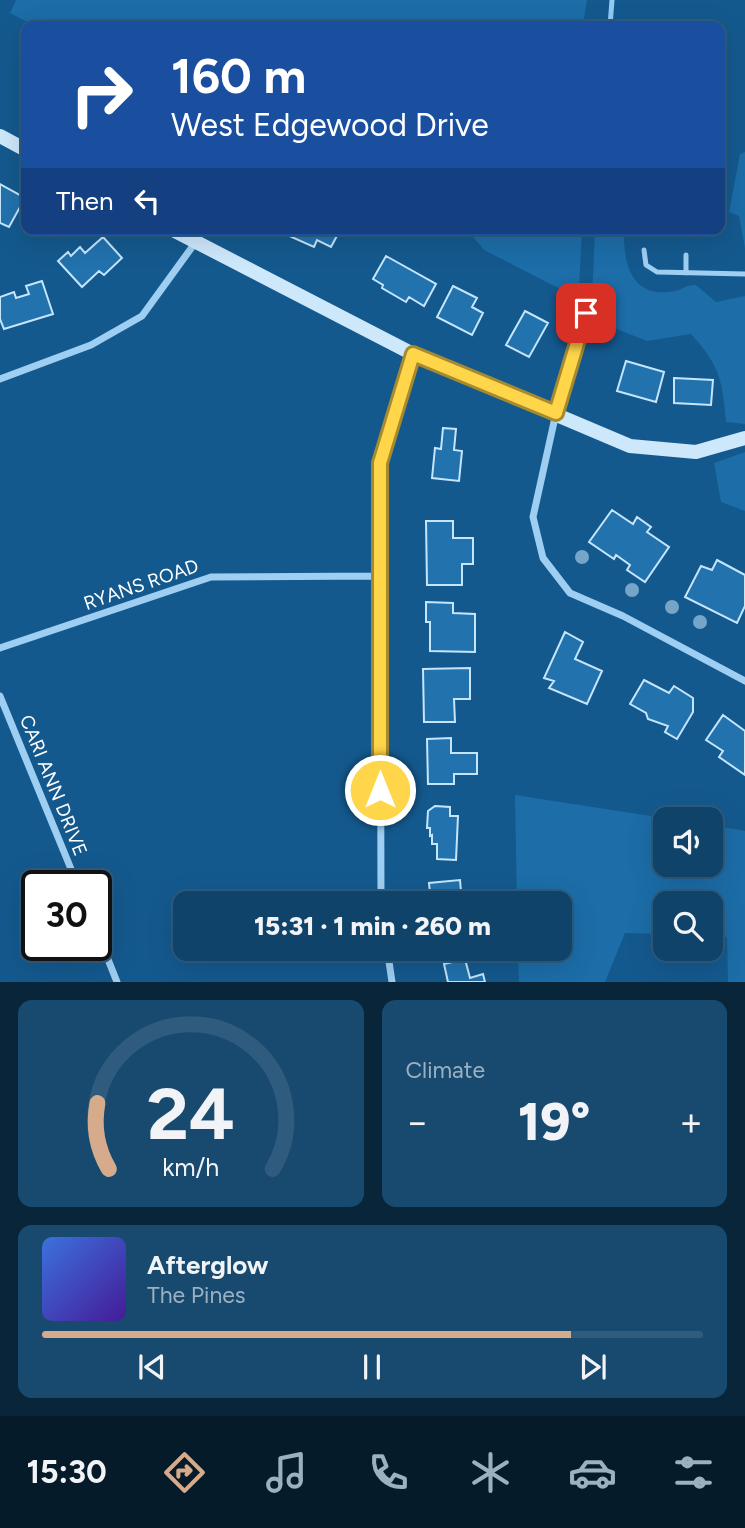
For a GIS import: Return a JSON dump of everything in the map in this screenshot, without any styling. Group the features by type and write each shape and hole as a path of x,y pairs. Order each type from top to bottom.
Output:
{"street":[{"path":"0,136 21,147"},
{"path":"181,235 413,354 630,446 696,452 745,438"},
{"path":"0,379 91,345 142,316 195,243"},
{"path":"586,313 556,413 533,517 543,558 570,593 623,616 745,681"},
{"path":"381,891 380,463 413,354"},
{"name":"RYANS ROAD","path":"0,648 211,577 381,576"},
{"name":"CARI ANN DRIVE","path":"0,696 71,870"},
{"path":"109,961 117,982"},
{"path":"389,961 392,982"}],"lane":[{"path":"644,250 646,265 657,272 745,274"},
{"path":"686,255 686,273"}],"shaded area":[{"path":"16,0 587,0 584,21 25,21 10,13"},
{"path":"745,152 745,248 739,216 729,212 740,154"},
{"path":"472,235 582,235 579,289 568,293 484,250"},
{"path":"595,235 624,235 628,266 639,284 648,290 675,291 696,285 716,302 745,296 745,424 726,422 718,374 708,355 691,334 647,341 604,324 592,300"},
{"path":"745,452 745,511 721,502 714,463"},
{"path":"515,795 653,816 653,877 723,877 723,827 745,831 745,982 728,982 727,937 723,937 723,891 653,891 653,934 625,933 605,982 519,982 518,961 572,961 572,891 517,891"}],"building":[{"path":"0,184 21,196 21,205 9,227 0,223"},
{"path":"287,235 337,235 331,247 317,240 314,247"},
{"path":"103,237 122,258 104,275 99,271 82,287 58,261 68,252 71,256 80,247 85,253"},
{"path":"386,256 436,284 424,306 409,297 406,302 382,288 383,285 373,279"},
{"path":"42,281 53,314 4,329 0,319 0,297 14,292 16,298 29,294 26,286"},
{"path":"453,286 477,298 472,307 483,313 472,335 437,317"},
{"path":"525,311 548,323 529,357 506,345"},
{"path":"626,361 664,372 656,402 617,391"},
{"path":"674,378 713,380 711,405 674,403"},
{"path":"443,428 456,429 454,450 462,451 459,481 432,478 435,448 441,449"},
{"path":"612,510 633,524 637,517 651,527 647,532 669,547 645,582 627,570 630,565 616,555 614,559 589,542"},
{"path":"426,521 453,521 453,538 473,538 473,564 462,564 462,585 427,585"},
{"path":"717,560 745,575 745,606 737,623 685,597 701,566 712,570"},
{"path":"426,602 453,603 453,613 475,614 475,652 430,651 430,622 426,622"},
{"path":"565,632 583,642 575,659 602,671 587,704 549,688 554,681 544,678"},
{"path":"470,668 470,699 454,699 455,722 424,722 423,669"},
{"path":"644,680 669,693 674,686 693,698 693,712 677,739 665,732 668,726 648,719 646,713 630,704"},
{"path":"723,715 745,731 745,775 719,757 723,751 706,740"},
{"path":"451,738 451,753 477,753 477,774 454,774 454,784 428,784 427,739"},
{"path":"435,806 450,807 450,816 458,816 456,860 437,859 437,844 432,844 430,828 427,828 428,811"},
{"path":"460,880 461,891 430,891 429,883"},
{"path":"466,961 470,978 483,974 485,982 448,982 444,964"}],"waterway":[{"path":"610,21 612,0"}],"route":[{"path":"380,790 380,463 413,354 556,413 586,313"}]}
